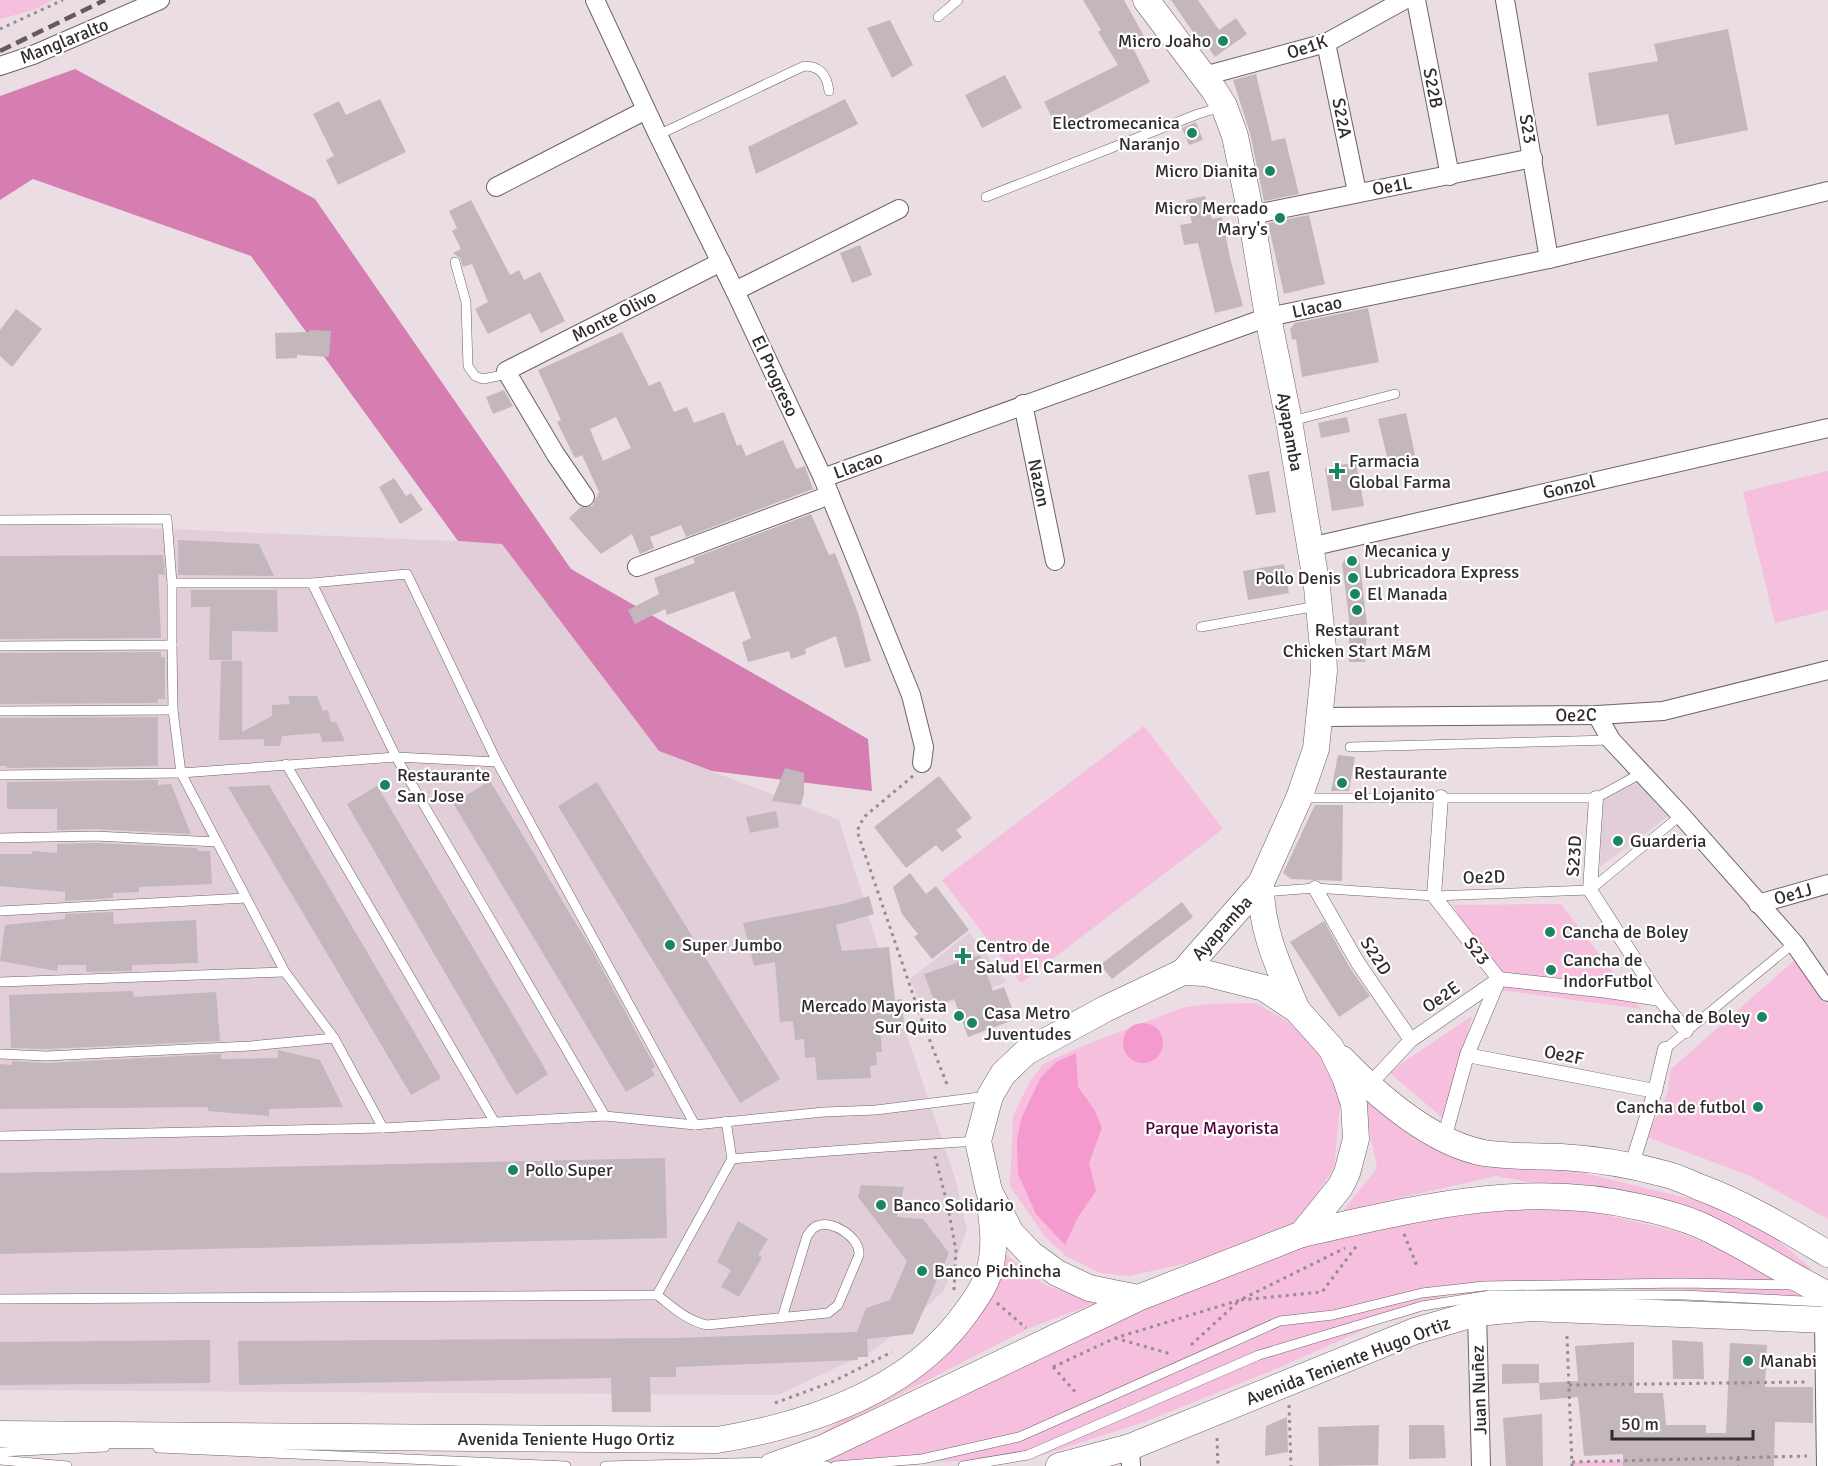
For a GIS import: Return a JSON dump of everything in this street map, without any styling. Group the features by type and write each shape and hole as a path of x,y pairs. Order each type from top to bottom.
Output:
{"main road":[{"name":"Ayapamba","path":"1146,0 1224,106 1235,136 1289,421 1310,547 1319,605 1324,671 1316,749 1299,798 1261,888 1183,972"},
{"name":"Ayapamba","path":"1261,888 1263,921 1275,960 1297,1010"},
{"path":"1138,1298 1089,1288 1057,1273 1031,1254 1011,1233 990,1198 978,1141 990,1096 1004,1074 1026,1052 1105,1009 1183,972 1205,973 1264,988 1297,1010 1368,1086 1444,1139 1484,1153 1565,1157 1668,1174 1746,1206 1828,1254"},
{"path":"1302,1234 1340,1187 1347,1173 1356,1139 1354,1104 1345,1077 1331,1048"},
{"path":"777,1464 823,1448 1138,1298 1302,1234 1416,1209 1474,1200 1530,1195 1575,1196 1657,1210 1699,1225 1824,1302"},
{"name":"Avenida Teniente Hugo Ortiz","path":"0,1434 717,1440 759,1433 820,1413 878,1388 921,1360 954,1328 981,1291 989,1275 993,1252 990,1198"},
{"name":"Avenida Teniente Hugo Ortiz","path":"1059,1466 1131,1456 1415,1331 1477,1313 1531,1308 1824,1302"}],"street":[{"name":"Manglaralto","path":"0,66 33,55 160,0"},
{"name":"El Progreso","path":"595,0 826,486 911,695 924,747 922,763"},
{"name":"Oe1K","path":"1204,76 1326,43 1404,0"},
{"name":"S22B","path":"1416,0 1450,176"},
{"name":"S23","path":"1505,0 1549,259"},
{"name":"S22A","path":"1326,43 1357,192"},
{"path":"496,187 646,110"},
{"name":"Oe1L","path":"1251,215 1533,158"},
{"name":"Llacao","path":"637,567 1023,404 1268,317 1549,259 1828,191"},
{"path":"735,291 899,209"},
{"name":"Monte Olivo","path":"506,371 721,262"},
{"path":"506,371 556,455 585,497"},
{"name":"Nazon","path":"1023,404 1055,561"},
{"name":"Gonzol","path":"1310,547 1828,428"},
{"name":"Oe2C","path":"1320,717 1597,715 1663,711 1828,670"},
{"path":"1597,715 1611,740 1640,774 1681,815 1794,943 1828,992"},
{"path":"1434,896 1441,797"},
{"name":"S23D","path":"1596,798 1590,890 1660,999 1686,1031"},
{"name":"Oe1J","path":"1758,904 1828,884"},
{"name":"S22D","path":"1315,888 1358,963 1412,1040"},
{"name":"S23","path":"1434,896 1499,979 1467,1055 1444,1139"},
{"path":"1499,979 1660,999"},
{"name":"Oe2E","path":"1368,1086 1412,1040 1499,979"},
{"path":"1631,1167 1655,1091 1665,1049"},
{"name":"Oe2F","path":"1467,1055 1655,1091"},
{"path":"1822,1461 1824,1302"},
{"name":"Juan Nuñez","path":"1477,1313 1481,1466"}],"lane":[{"path":"938,17 958,0"},
{"path":"658,135 804,66 817,68 822,72 826,77 829,91"},
{"path":"986,197 1198,114 1224,106"},
{"path":"455,262 466,302 470,372 483,379 498,376 506,371"},
{"path":"1289,421 1395,394"},
{"path":"0,519 167,519 172,583 173,710 181,773 285,972 334,1038 383,1128"},
{"path":"172,583 312,583 408,574 497,762 695,1125"},
{"path":"312,583 396,757 605,1116"},
{"path":"1201,627 1319,605"},
{"path":"0,646 172,645"},
{"path":"0,711 173,710"},
{"path":"1350,747 1611,740"},
{"path":"0,775 181,773 396,757 497,762"},
{"path":"286,764 494,1121"},
{"path":"1299,798 1596,798 1640,774"},
{"path":"1590,890 1681,815"},
{"path":"0,838 95,836 217,842"},
{"name":"Oe2D","path":"1261,888 1315,888 1434,896 1590,890"},
{"path":"0,911 246,898"},
{"path":"1665,1049 1794,943"},
{"path":"0,981 285,972"},
{"path":"0,1054 46,1056 250,1046 334,1038"},
{"path":"0,1136 383,1128 605,1116 695,1125 824,1112 876,1110 990,1096"},
{"path":"657,1294 732,1160 726,1121"},
{"path":"732,1160 828,1150 878,1149 978,1141"},
{"path":"0,1299 657,1294 696,1323 707,1325 782,1318 828,1313 838,1305 859,1249 842,1230 820,1224 813,1227 807,1236 782,1318"},
{"path":"835,1466 922,1459 1019,1437 1280,1321 1334,1315 1422,1293 1484,1286 1681,1283 1824,1302"},
{"path":"963,1466 1028,1455 1259,1355 1422,1306 1491,1295 1683,1295 1824,1302"},
{"path":"0,1452 111,1447"},
{"path":"146,1448 566,1466"},
{"path":"0,1460 67,1466"},
{"path":"605,1466 777,1464 827,1466"}],"path":[{"name":"Manglaralto","path":"0,29 63,0"},
{"path":"922,763 914,775 864,817 857,831 921,1018 952,1100"},
{"path":"932,1144 948,1207 956,1251 955,1289 949,1298"},
{"path":"948,1207 990,1198"},
{"path":"1401,1227 1418,1266"},
{"path":"1053,1366 1115,1338 1240,1300 1360,1240 1322,1292 1240,1300 1187,1348"},
{"path":"981,1291 1043,1343 1053,1366 1078,1395"},
{"path":"1567,1336 1572,1464 1738,1458 1822,1461"},
{"path":"1115,1338 1178,1356"},
{"path":"765,1407 832,1382 894,1350"},
{"path":"1569,1385 1816,1382"},
{"path":"1289,1405 1291,1466"},
{"path":"1217,1438 1218,1466"},
{"path":"1738,1458 1738,1466"},
{"path":"1672,1459 1672,1466"}],"shaded area":[{"path":"75,69 315,199 571,569 868,739 872,791 712,771 659,751 502,544 458,541 251,256 33,179 0,200 0,96"},
{"path":"0,522 502,543 659,751 839,820 895,1000 955,1178 967,1230 944,1291 876,1349 778,1395 0,1390"},
{"name":"Guarderia","path":"1632,769 1671,814 1600,867 1602,795"},
{"name":"Centro de Salud El Carmen","path":"969,933 1007,982 924,1012 910,979"},
{"path":"1143,1023 1157,1029 1163,1043 1157,1057 1143,1063 1129,1057 1123,1043 1129,1029"},
{"path":"1076,1053 1078,1087 1094,1109 1102,1128 1089,1163 1096,1191 1078,1217 1065,1245 1036,1214 1018,1174 1017,1141 1021,1119 1041,1077 1056,1062"}],"green space":[{"path":"0,0 52,0 34,10 0,19"},
{"path":"1828,471 1828,610 1775,623 1743,492"},
{"path":"1144,726 1223,829 1021,983 942,880"},
{"path":"1561,904 1641,1009 1500,990 1453,905"},
{"path":"1797,958 1828,1005 1828,1219 1750,1176 1647,1137 1668,1092 1670,1070"},
{"name":"Parque Mayorista","path":"1256,1003 1290,1023 1324,1058 1340,1104 1334,1168 1296,1227 1216,1257 1129,1276 1100,1273 1066,1256 1045,1237 1010,1186 1013,1116 1029,1083 1043,1064 1085,1045 1182,1008 1207,1004"},
{"path":"1472,1016 1446,1121 1389,1072"},
{"path":"1361,1091 1405,1124 1562,1168 1704,1202 1775,1238 1812,1269 1788,1266 1588,1193 1496,1176 1343,1211 1377,1168"},
{"path":"1550,1202 1675,1231 1756,1263 1821,1297 1601,1288 1448,1295 1147,1421 1024,1461 783,1462 1264,1254 1385,1217"},
{"path":"1003,1252 1043,1284 1096,1303 1027,1329 815,1438 965,1335"},
{"path":"1672,1459 1672,1466 1572,1466 1572,1462"}],"building":[{"path":"1083,0 1124,0 1145,38 1132,46 1150,82 1058,129 1044,102 1118,65 1098,32 1101,30"},
{"path":"1171,0 1198,0 1219,30 1236,18 1247,34 1215,57 1200,36 1197,38"},
{"path":"890,20 913,65 892,78 867,28"},
{"path":"1728,29 1748,130 1675,145 1668,114 1597,126 1588,73 1658,61 1654,44"},
{"path":"1256,74 1272,141 1285,138 1299,194 1264,201 1250,133 1233,80"},
{"path":"1005,75 1022,108 982,128 965,95"},
{"path":"380,99 406,152 338,185 326,160 334,156 313,114 339,101 346,115"},
{"path":"845,99 858,124 756,174 748,147"},
{"name":"Electromecanica Naranjo","path":"1196,122 1203,140 1189,145 1182,128"},
{"path":"1205,196 1212,219 1222,217 1243,306 1215,313 1198,243 1184,245 1180,225 1192,223 1186,200"},
{"path":"471,200 510,275 519,270 524,280 540,272 565,321 541,333 530,313 488,334 475,309 488,302 472,264 463,267 460,258 453,253 461,249 452,231 457,228 449,211"},
{"path":"1309,215 1325,284 1284,294 1268,223"},
{"path":"860,245 872,275 852,283 840,253"},
{"path":"1368,308 1379,362 1302,377 1296,339 1292,340 1290,329 1295,323"},
{"path":"16,309 42,329 12,367 0,356 0,330"},
{"path":"310,330 331,331 329,357 297,355 297,358 276,359 275,333 309,332"},
{"path":"622,332 649,386 660,381 674,412 687,407 694,423 724,412 737,446 741,444 746,456 783,440 796,469 805,466 813,489 686,537 681,525 650,537 654,548 640,554 632,534 601,554 569,518 581,507 592,506 599,492 582,455 575,458 557,422 561,420 538,370","holes":["616,417 631,448 603,461 590,429"]},
{"path":"504,390 513,406 493,414 486,397"},
{"path":"1406,413 1415,455 1388,461 1378,419"},
{"path":"1347,417 1350,432 1321,438 1318,423"},
{"path":"1356,462 1364,506 1332,511 1325,468"},
{"path":"1269,471 1276,512 1256,515 1248,475"},
{"path":"394,478 406,496 411,493 423,510 400,524 379,487"},
{"path":"811,514 829,555 835,553 858,613 871,661 845,668 836,636 805,649 806,654 791,659 789,651 748,662 742,642 751,638 734,591 667,615 665,609 635,624 628,610 659,594 654,578 695,563 693,558"},
{"path":"178,540 259,544 274,576 178,575"},
{"path":"163,555 165,575 158,574 161,638 0,639 0,556"},
{"path":"1359,556 1367,625 1365,662 1349,662 1349,618 1342,564 1346,558"},
{"path":"1284,564 1289,593 1248,600 1243,571"},
{"path":"191,590 277,590 278,632 232,631 232,660 209,660 210,607 191,607"},
{"path":"161,652 161,657 165,657 165,699 158,699 158,703 0,704 0,653"},
{"path":"221,661 242,661 242,732 272,716 272,705 290,704 288,696 317,696 323,711 328,710 331,722 336,722 345,741 322,742 320,733 282,736 280,746 264,746 264,739 219,740"},
{"path":"158,717 158,766 7,768 7,766 0,766 0,718"},
{"path":"1338,755 1355,757 1349,791 1331,791"},
{"path":"785,768 804,773 804,794 801,805 772,801"},
{"path":"939,776 972,818 956,830 962,837 942,852 936,845 906,868 874,827"},
{"path":"158,780 158,785 171,784 191,834 95,829 57,830 57,809 7,809 7,782"},
{"path":"490,781 592,950 655,1067 651,1069 655,1075 626,1092 453,803"},
{"name":"Super Jumbo","path":"597,782 780,1079 740,1103 558,806"},
{"path":"269,785 441,1078 411,1095 228,787"},
{"path":"377,786 548,1074 516,1095 347,804"},
{"path":"1315,805 1343,805 1342,881 1291,879 1283,873"},
{"path":"776,811 779,827 750,833 746,817"},
{"path":"95,843 197,848 198,851 210,851 212,884 139,887 139,892 113,893 113,898 65,901 65,892 0,886 0,854 32,854 32,851 57,853 57,844"},
{"path":"910,873 926,894 936,886 969,930 932,959 914,937 918,934 902,914 893,887"},
{"path":"869,896 874,914 836,925 842,951 889,947 895,1000 902,999 904,1026 880,1028 882,1052 876,1052 877,1065 870,1066 871,1078 817,1080 815,1057 805,1058 804,1039 795,1040 793,1021 780,1022 775,962 754,966 743,923 843,904"},
{"path":"1182,902 1193,917 1112,979 1100,965"},
{"path":"113,912 114,924 196,920 198,963 132,965 132,971 86,972 86,965 58,965 57,971 0,961 5,925 65,919 65,914"},
{"path":"1324,921 1350,968 1370,996 1339,1017 1290,942"},
{"path":"980,955 993,991 1004,987 1016,1019 968,1037 954,999 936,1005 924,974"},
{"path":"133,991 134,997 216,992 220,1041 46,1049 11,1048 9,995"},
{"path":"278,1050 320,1060 343,1107 269,1109 269,1116 208,1111 208,1107 0,1109 0,1064 12,1065 12,1061 46,1063 221,1054 221,1059 278,1058"},
{"path":"665,1158 667,1238 0,1254 0,1173"},
{"path":"861,1185 904,1187 897,1217 923,1219 949,1253 913,1334 867,1339 868,1357 858,1357 858,1360 676,1367 676,1377 650,1377 651,1412 612,1412 611,1378 239,1385 238,1341 675,1338 857,1332 866,1308 890,1300 907,1261 858,1197"},
{"path":"738,1221 768,1239 758,1255 762,1257 739,1297 721,1287 731,1270 717,1262"},
{"path":"210,1340 210,1383 0,1385 0,1342"},
{"path":"1672,1340 1703,1342 1704,1379 1673,1379"},
{"path":"1634,1342 1634,1393 1663,1393 1666,1425 1706,1425 1706,1433 1726,1433 1730,1343 1767,1345 1765,1387 1813,1387 1813,1423 1775,1422 1774,1466 1623,1466 1623,1454 1584,1456 1578,1397 1540,1400 1539,1383 1578,1381 1575,1346"},
{"path":"1502,1364 1539,1364 1539,1383 1502,1384"},
{"path":"1542,1414 1543,1466 1506,1466 1503,1418"},
{"path":"1287,1417 1288,1452 1265,1456 1266,1426"},
{"path":"1379,1425 1378,1465 1319,1466 1318,1427"},
{"path":"1409,1425 1444,1425 1446,1458 1409,1459"}],"railway":[{"path":"0,51 105,0"}],"place":[{"name":"Micro Joaho","path":"1223,41"},
{"name":"Electromecanica Naranjo","path":"1192,133"},
{"name":"Micro Dianita","path":"1270,171"},
{"name":"Micro Mercado Mary's","path":"1280,218"},
{"name":"Farmacia Global Farma","path":"1337,471"},
{"name":"Mecanica y Lubricadora Express","path":"1352,561"},
{"name":"Pollo Denis","path":"1353,578"},
{"name":"El Manada","path":"1355,594"},
{"name":"Restaurant Chicken Start M&M","path":"1357,610"},
{"name":"Restaurante el Lojanito","path":"1342,783"},
{"name":"Restaurante San Jose","path":"385,785"},
{"name":"Guarderia","path":"1618,841"},
{"name":"Cancha de Boley","path":"1550,932"},
{"name":"Super Jumbo","path":"670,945"},
{"name":"Centro de Salud El Carmen","path":"963,956"},
{"name":"Cancha de IndorFutbol","path":"1551,970"},
{"name":"Mercado Mayorista Sur Quito","path":"959,1016"},
{"name":"cancha de Boley","path":"1762,1017"},
{"name":"Casa Metro Juventudes","path":"972,1023"},
{"name":"Cancha de futbol","path":"1758,1107"},
{"name":"Pollo Super","path":"513,1170"},
{"name":"Banco Solidario","path":"881,1205"},
{"name":"Banco Pichincha","path":"922,1271"},
{"name":"Manabi","path":"1748,1361"}]}
